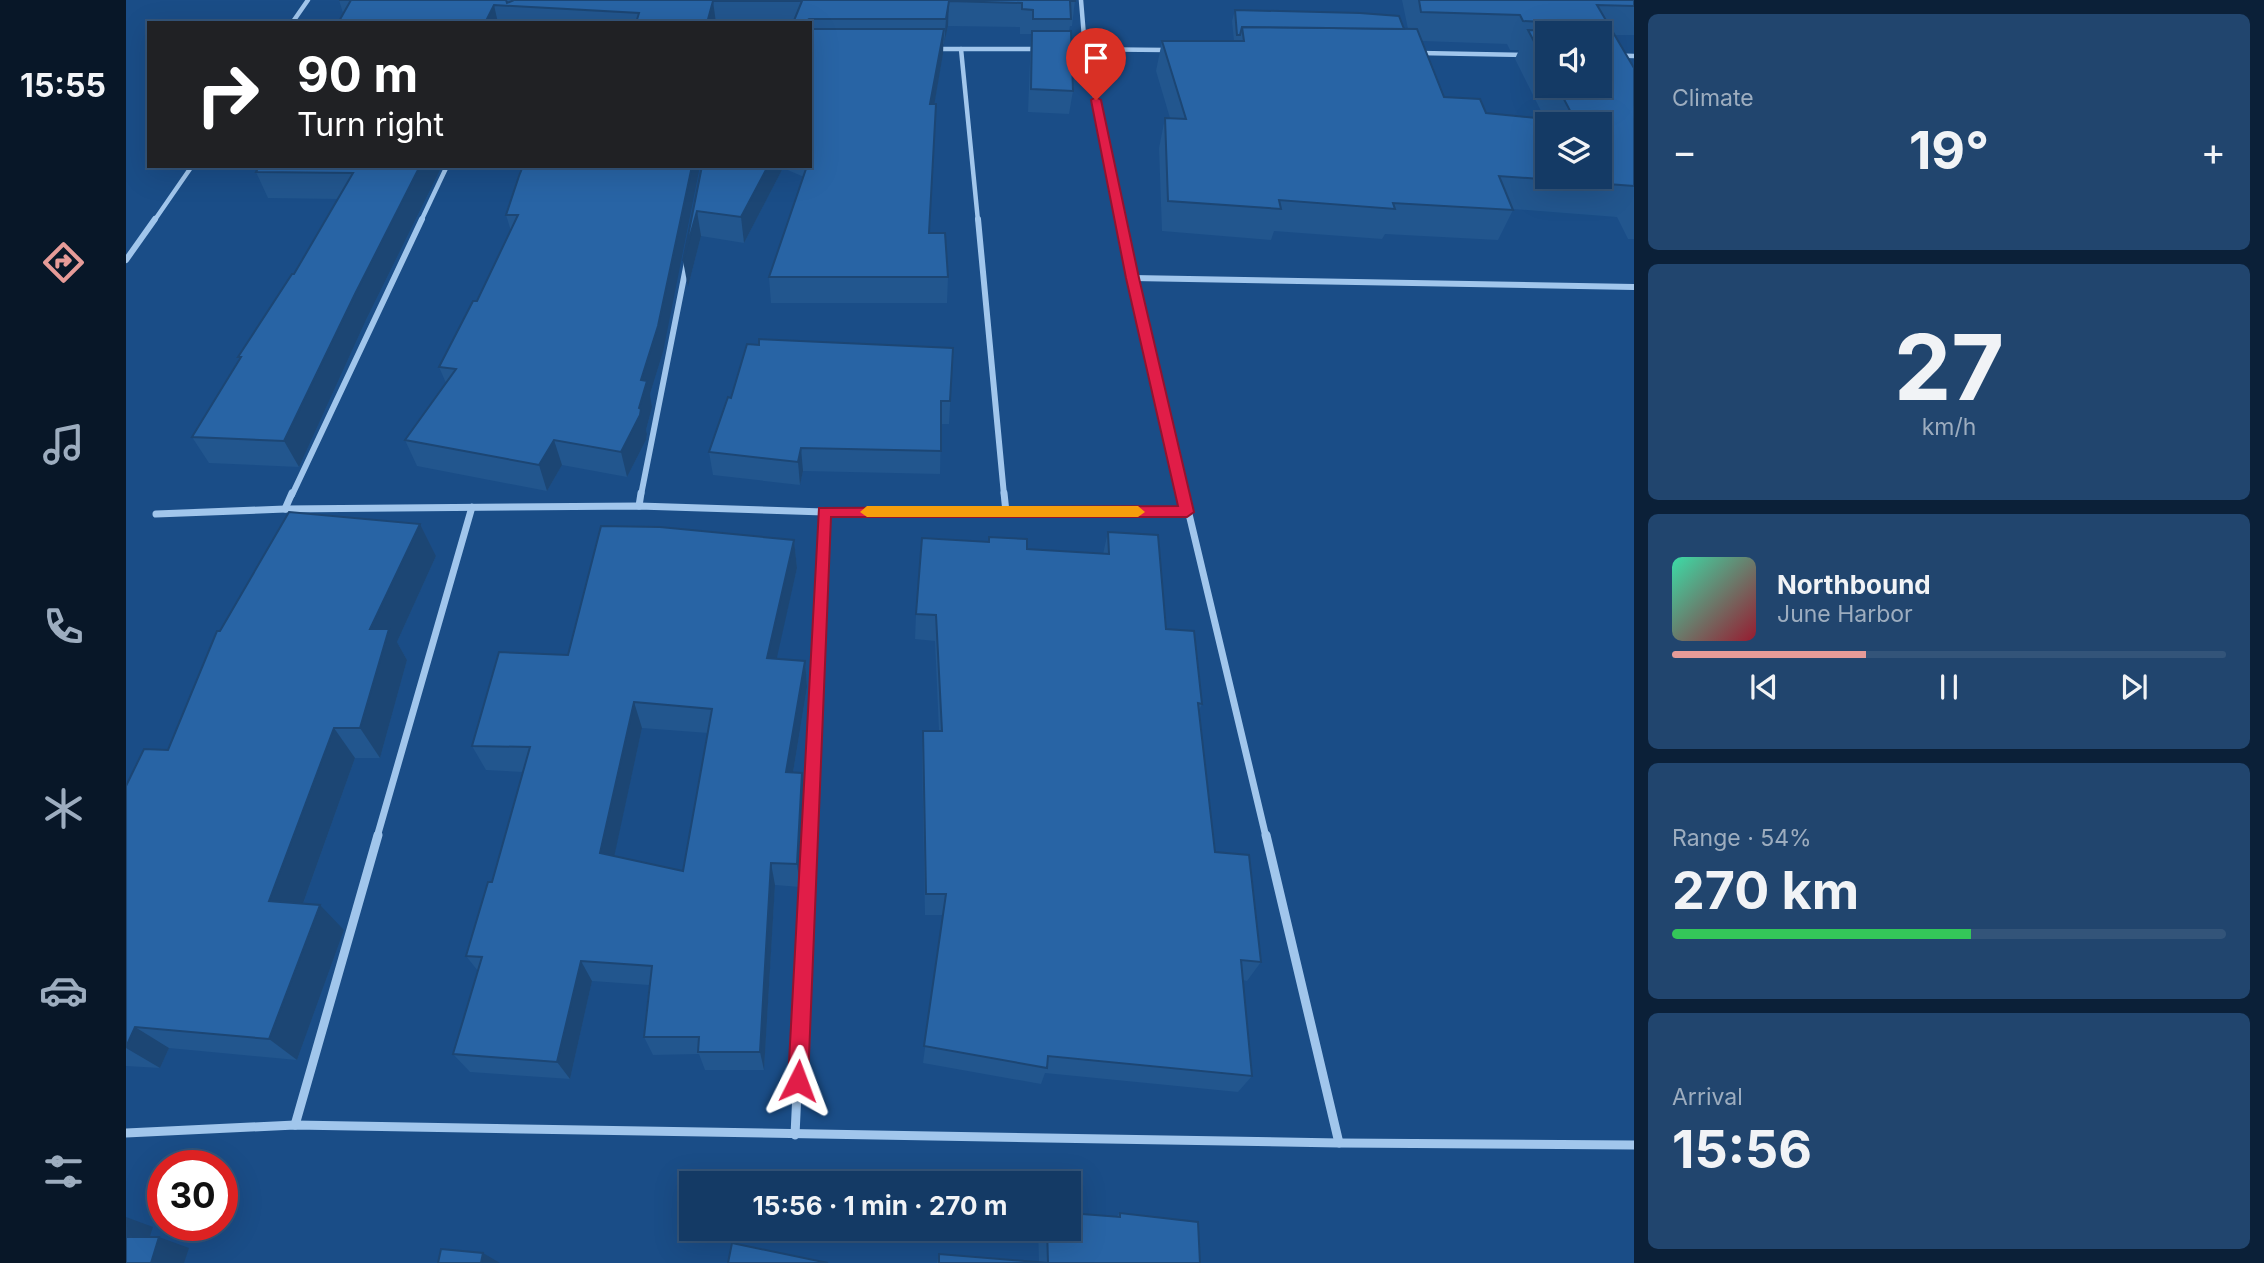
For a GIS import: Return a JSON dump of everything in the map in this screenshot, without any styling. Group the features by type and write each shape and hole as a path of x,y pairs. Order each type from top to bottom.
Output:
{"street":[{"path":"293,21 308,0"},
{"path":"1081,0 1085,49 1133,278 1339,1143"},
{"path":"920,49 1044,49"},
{"path":"961,49 1006,512"},
{"path":"1058,49 1168,50"},
{"path":"1417,53 1535,55"},
{"path":"1612,55 1634,56"},
{"path":"126,260 191,168"},
{"path":"285,509 446,168"},
{"path":"639,506 690,248"},
{"path":"1133,278 1634,287"},
{"path":"156,514 285,509 639,506 824,512 1187,512"},
{"path":"295,1125 472,507"},
{"path":"795,1135 824,512"},
{"path":"126,1133 295,1125 795,1135 1634,1145"}],"building":[{"path":"351,0 506,0 507,3 514,0 1075,0 1070,1 1071,19 1033,19 1033,10 1022,9 1022,3 949,1 946,19 794,21 802,1 713,1 708,21 637,21 639,13 494,5 486,21 339,21"},
{"path":"1419,0 1634,0 1634,6 1597,5 1606,21 1523,21 1520,15 1421,12"},
{"path":"1235,10 1399,16 1404,29 1242,27 1240,35 1237,35"},
{"path":"1242,27 1417,29 1444,97 1480,99 1486,113 1535,118 1535,179 1499,176 1513,210 1393,203 1395,209 1279,200 1281,209 1168,201 1165,118 1186,119 1162,41 1244,41"},
{"path":"812,29 944,29 930,104 936,104 929,233 945,233 948,277 769,277 806,168 812,168"},
{"path":"1528,30 1535,30 1535,43"},
{"path":"1032,31 1071,31 1073,91 1031,89"},
{"path":"1612,31 1634,68 1634,186 1612,184 1612,112 1571,112 1563,98 1612,98"},
{"path":"258,168 419,168 284,441 192,437 241,357 238,357 294,274 353,173 256,172"},
{"path":"522,168 692,168 658,326 641,380 647,381 639,408 640,415 621,452 554,440 539,465 405,440 456,369 439,367 473,301 477,301 518,215 506,215"},
{"path":"702,168 767,168 741,217 697,211 683,261"},
{"path":"759,339 953,348 950,401 941,401 941,451 801,448 798,462 709,452 728,397 731,398 747,344 759,345"},
{"path":"289,512 420,524 370,629 389,629 360,728 334,728 269,901 320,905 269,1039 135,1027 126,1047 126,786 144,749 168,750 217,631 220,631"},
{"path":"601,526 660,527 794,540 767,658 805,661 786,772 802,773 797,864 771,863 760,1052 698,1052 699,1037 644,1037 652,966 581,961 557,1062 453,1054 482,957 466,956 488,882 492,882 530,747 472,746 499,652 568,655","holes":["634,702 712,709 683,871 600,853"]},
{"path":"1108,532 1158,535 1166,629 1194,631 1202,704 1198,703 1215,852 1249,855 1261,962 1241,960 1252,1076 1048,1056 1047,1068 924,1046 946,894 926,894 923,731 942,731 936,615 916,614 922,538 989,542 989,537 1027,539 1027,549 1109,554"},
{"path":"1120,1213 1198,1222 1200,1263 1048,1263 1047,1241 1081,1241 1081,1214 1120,1217"},
{"path":"126,1237 147,1237 147,1241 158,1241 151,1263 126,1263"},
{"path":"732,1243 828,1263 728,1263"},
{"path":"441,1249 483,1253 481,1263 438,1263"},
{"path":"939,1254 1048,1263 939,1263"}],"slow traffic":[{"path":"867,512 1138,512"}],"route":[{"path":"798,1081 824,512 1187,512 1133,278 1096,100"}]}
